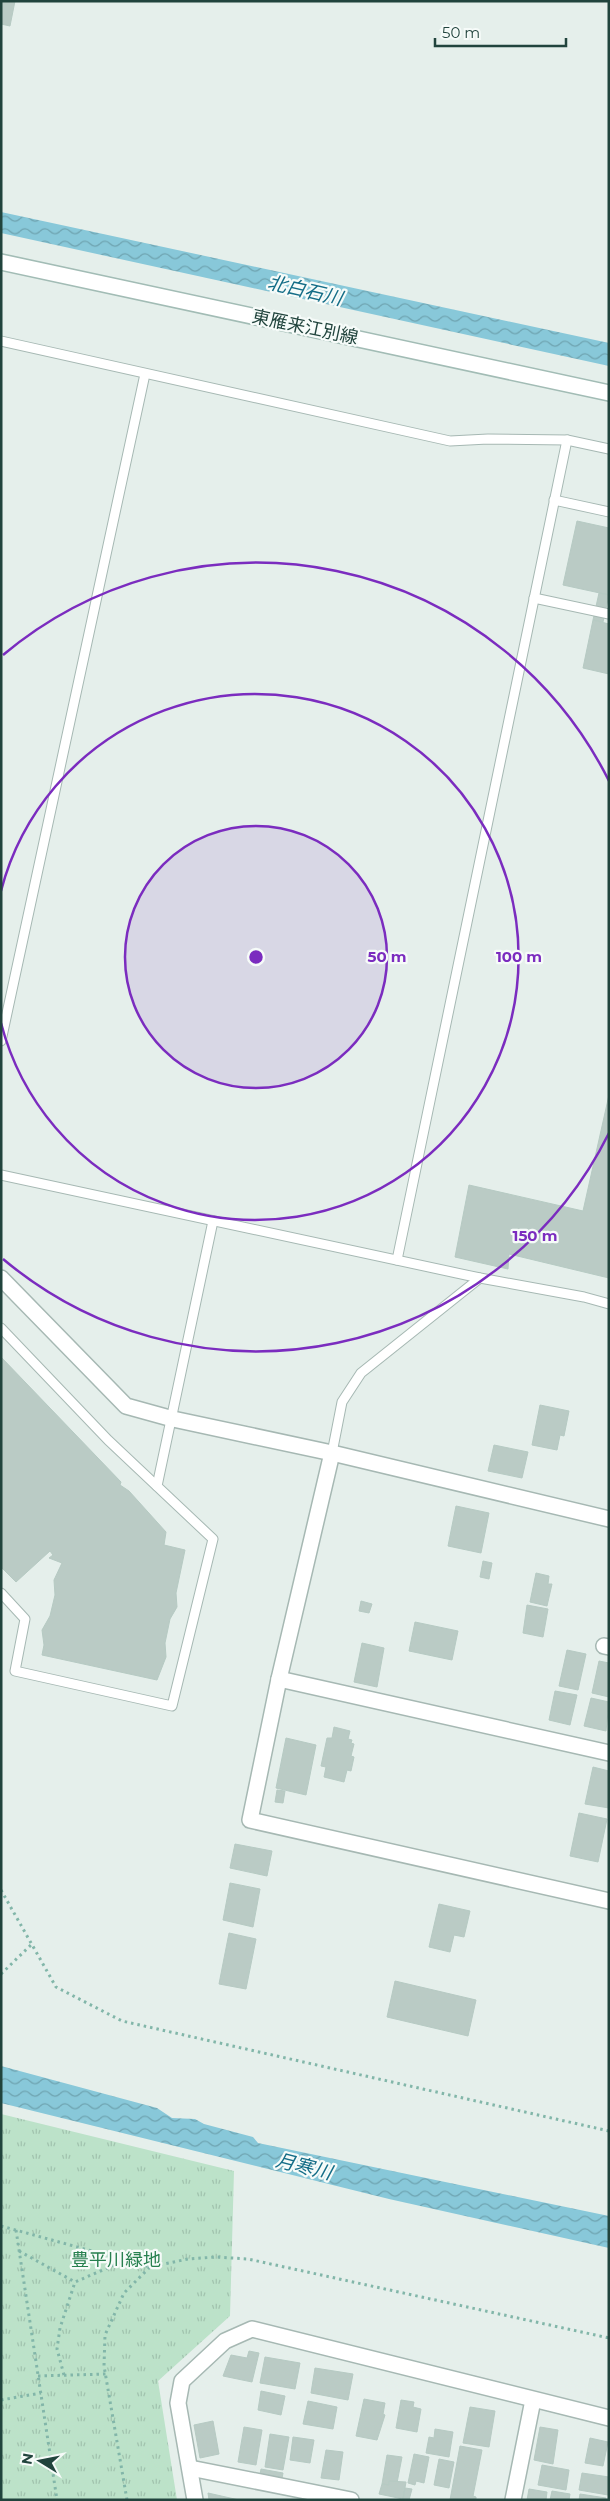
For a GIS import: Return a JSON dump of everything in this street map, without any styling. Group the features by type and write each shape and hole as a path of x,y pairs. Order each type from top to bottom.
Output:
{"street":[{"name":"東雁来江別線","path":"1,262 609,393"},
{"path":"1,1278 126,1406 173,1419 332,1452 609,1519"},
{"path":"332,1452 279,1679 250,1820 609,1901"},
{"path":"279,1679 609,1753"},
{"path":"195,2500 178,2403 182,2381 225,2341 252,2329 609,2418"},
{"path":"513,2500 533,2400"},
{"path":"190,2468 351,2500"}],"lane":[{"path":"1,341 450,440 488,438 567,440 609,449"},
{"path":"1,1042 145,374"},
{"path":"397,1260 567,440"},
{"path":"554,500 609,512"},
{"path":"534,598 609,614"},
{"path":"1,1175 480,1278 584,1297 609,1304"},
{"path":"157,1486 173,1419 213,1221"},
{"path":"332,1452 342,1402 361,1373 480,1278"},
{"path":"1,1328 108,1440 213,1539 172,1706 15,1671 25,1619 1,1593"}],"path":[{"path":"1,1890 56,1986 122,2021 609,2131"},
{"path":"1,1974 33,1943"},
{"path":"1,2226 150,2267"},
{"path":"16,2230 57,2500"},
{"path":"19,2251 75,2282"},
{"path":"64,2375 57,2349 60,2328 75,2282 126,2260"},
{"path":"38,2376 106,2374"},
{"path":"1,2400 41,2393"}],"green space":[{"name":"豊平川緑地","path":"1,2114 234,2171 230,2316 158,2381 177,2500 1,2500"}],"water":[{"name":"北白石川","path":"1,212 609,343 609,366 1,233"},
{"name":"月寒川","path":"1,2066 157,2108 172,2118 195,2119 204,2124 253,2137 258,2143 609,2216 609,2248 389,2199 1,2103"}],"building":[{"path":"1,1 15,1 10,26 1,24"},
{"path":"577,521 609,528 609,595 563,585"},
{"path":"599,593 609,595 603,622 593,620"},
{"path":"593,620 609,624 609,674 583,668"},
{"path":"609,1095 609,1278 509,1254 508,1269 455,1257 469,1185 583,1211"},
{"path":"1,1357 121,1482 120,1485 129,1491 166,1532 164,1545 185,1550 176,1593 177,1607 170,1619 165,1643 166,1657 157,1680 42,1655 44,1645 42,1630 50,1616 55,1595 54,1580 62,1563 49,1558 53,1555 50,1551 16,1582 1,1567"},
{"path":"540,1405 569,1411 564,1436 560,1435 557,1450 532,1445"},
{"path":"494,1445 528,1452 522,1478 488,1471"},
{"path":"456,1506 489,1513 481,1553 448,1546"},
{"path":"483,1561 492,1563 489,1579 480,1577"},
{"path":"536,1573 549,1576 548,1584 552,1584 547,1606 530,1602"},
{"path":"361,1601 372,1604 369,1613 359,1611"},
{"path":"527,1605 548,1609 543,1637 523,1633"},
{"path":"415,1622 458,1631 452,1660 409,1651"},
{"path":"362,1643 384,1648 377,1687 354,1682"},
{"path":"567,1650 586,1654 578,1690 559,1686"},
{"path":"599,1661 609,1663 609,1697 592,1693"},
{"path":"555,1691 577,1695 570,1725 549,1720"},
{"path":"591,1698 609,1702 606,1731 584,1726"},
{"path":"334,1727 350,1731 348,1739 352,1740 351,1743 354,1744 351,1756 354,1757 351,1771 347,1770 344,1782 324,1777 326,1767 321,1766 327,1738 332,1738"},
{"path":"286,1738 316,1745 306,1795 276,1788"},
{"path":"593,1767 609,1771 609,1808 585,1804"},
{"path":"277,1790 285,1791 283,1803 275,1802"},
{"path":"579,1813 607,1819 598,1862 570,1856"},
{"path":"235,1844 272,1851 267,1876 230,1868"},
{"path":"230,1883 260,1889 253,1927 223,1920"},
{"path":"439,1904 470,1911 464,1937 454,1935 450,1952 429,1947"},
{"path":"229,1933 256,1939 246,1989 219,1984"},
{"path":"395,1981 476,2000 468,2036 387,2017"},
{"path":"249,2351 259,2353 252,2382 223,2376 231,2355 247,2358"},
{"path":"265,2357 300,2363 295,2389 260,2383"},
{"path":"315,2368 353,2374 348,2400 311,2393"},
{"path":"261,2391 285,2396 281,2415 258,2410"},
{"path":"364,2399 385,2403 383,2414 385,2415 377,2440 356,2436"},
{"path":"401,2400 414,2402 413,2407 421,2409 417,2432 396,2428"},
{"path":"308,2401 337,2407 333,2429 303,2424"},
{"path":"470,2407 495,2411 489,2447 463,2443"},
{"path":"213,2421 219,2454 200,2458 194,2425"},
{"path":"244,2427 262,2430 256,2465 238,2462"},
{"path":"540,2427 558,2430 553,2464 534,2460"},
{"path":"435,2429 453,2432 449,2457 426,2453 429,2437 434,2438"},
{"path":"270,2434 289,2437 283,2470 265,2467"},
{"path":"293,2437 314,2440 310,2463 290,2460"},
{"path":"590,2438 608,2442 603,2466 585,2463"},
{"path":"460,2446 482,2450 473,2496 476,2497 476,2500 450,2500"},
{"path":"326,2450 343,2452 339,2480 321,2478"},
{"path":"414,2454 429,2457 424,2483 416,2481 415,2485 408,2483"},
{"path":"387,2455 402,2457 397,2483 389,2481 389,2485 382,2484"},
{"path":"439,2459 454,2462 449,2488 434,2485"},
{"path":"542,2465 569,2470 566,2490 538,2485"},
{"path":"261,2469 283,2473 281,2484 259,2480"},
{"path":"582,2473 609,2477 608,2495 579,2490"},
{"path":"389,2481 406,2482 403,2499 379,2494 382,2484 389,2485"},
{"path":"405,2488 412,2489 409,2500 403,2500"},
{"path":"529,2489 547,2492 546,2500 527,2500"},
{"path":"552,2491 570,2494 569,2500 550,2500"},
{"path":"208,2493 239,2500 209,2500"},
{"path":"580,2494 606,2498 605,2500 579,2500"}]}
